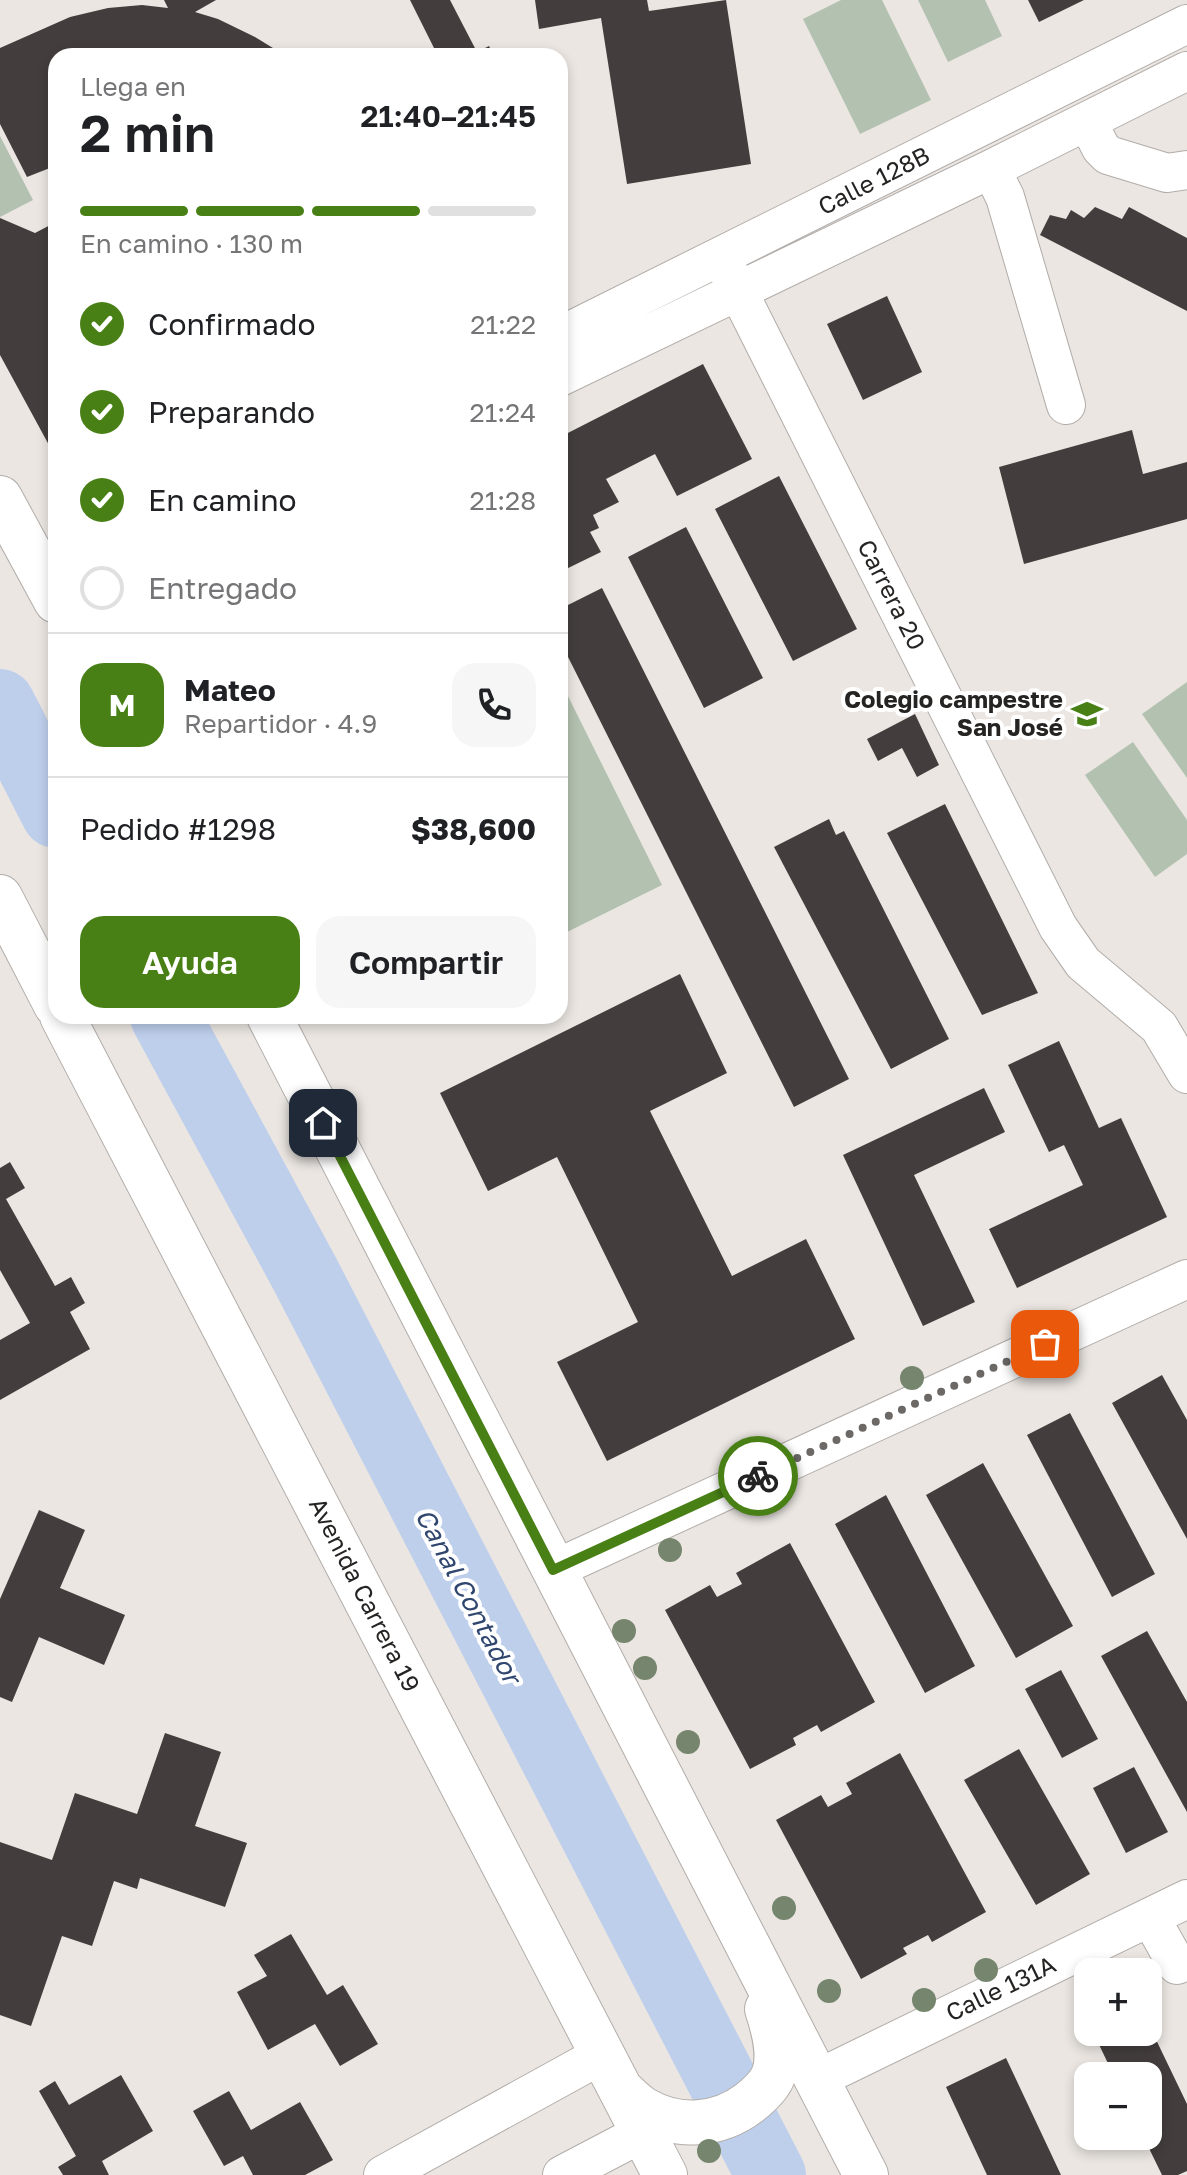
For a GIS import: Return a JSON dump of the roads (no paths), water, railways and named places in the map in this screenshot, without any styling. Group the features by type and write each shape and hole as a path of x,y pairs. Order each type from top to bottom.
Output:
{"main road":[{"path":"0,498 48,580"},
{"path":"0,897 48,990"},
{"name":"Avenida Carrera 19","path":"66,1024 612,2072 656,2126 665,2175"},
{"path":"273,1024 866,2175"},
{"path":"656,2126 716,2121 738,2111 757,2097 773,2078 775,2045 768,2012 737,1928"}],"street":[{"name":"Calle 128B","path":"568,332 1187,24"},
{"name":"Calle 128B","path":"568,373 1187,71"},
{"path":"1087,121 1108,155 1167,173 1187,170"},
{"path":"991,169 1005,197 1066,405"},
{"name":"Carrera 20","path":"721,257 1058,927 1083,963 1173,1021 1187,1074"},
{"path":"553,1570 1187,1279"},
{"name":"Calle 131A","path":"815,2080 1187,1899"},
{"path":"1150,1917 1177,1965"},
{"path":"383,2175 612,2072"},
{"path":"562,2175 656,2126"}],"waterway":[{"name":"Canal Contador","path":"0,704 48,797"},
{"name":"Canal Contador","path":"169,1024 306,1276 771,2175"}],"place":[{"name":"Colegio campestre San José","path":"1087,714"}]}
